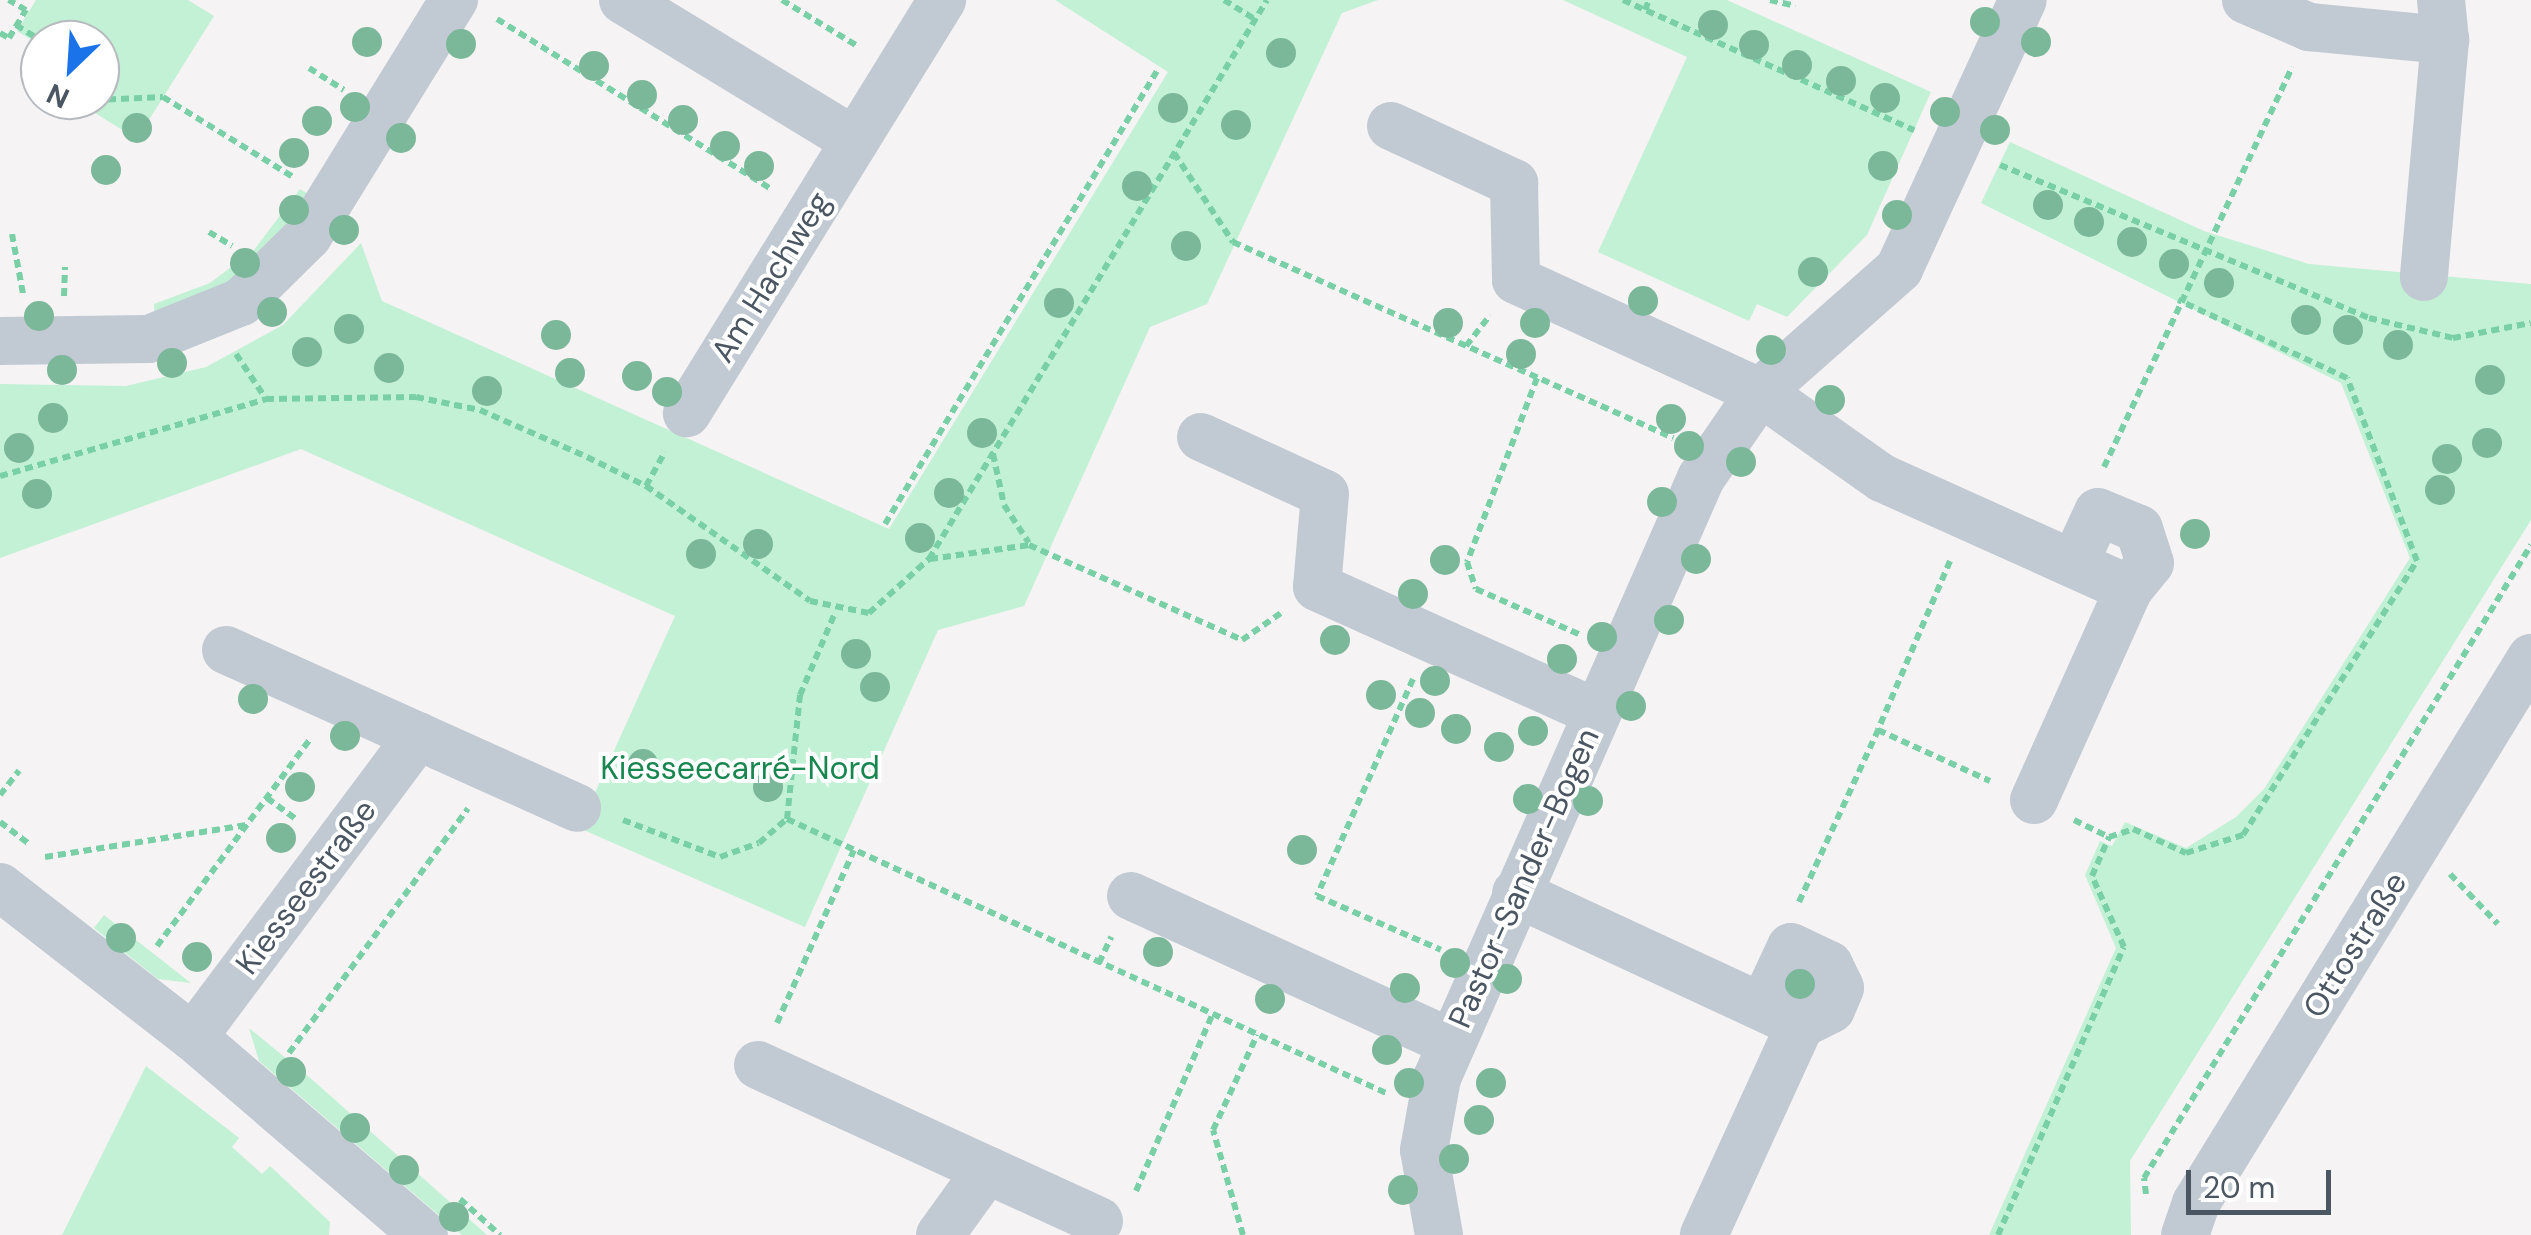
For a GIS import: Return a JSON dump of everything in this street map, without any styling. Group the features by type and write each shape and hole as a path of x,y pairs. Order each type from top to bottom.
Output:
{"street":[{"path":"623,0 855,141"},
{"name":"Am Hachweg","path":"687,413 942,0"},
{"name":"Pastor-Sander-Bogen","path":"1439,1235 1424,1150 1429,1113 1452,1044 1701,478 1760,392 1899,268 2024,0"},
{"path":"2246,0 2316,14 2443,20 2424,277"},
{"path":"0,341 115,342 188,329 268,281 469,5"},
{"path":"1391,126 1514,183 1516,280 1760,392 1882,478 2129,589"},
{"path":"1201,438 1325,494 1317,587"},
{"path":"2034,800 2129,589 2150,563 2138,530 2098,512 2074,564"},
{"name":"Pastor-Sander-Bogen","path":"1317,587 1597,713"},
{"path":"226,650 576,808"},
{"name":"Ottostraße","path":"2167,1226 2418,841 2531,658"},
{"name":"Kiesseestraße","path":"193,1037 418,736"},
{"path":"0,887 193,1037 397,1225"},
{"path":"1516,893 1781,1016 1831,1008 1840,988 1829,965 1791,948 1781,1016 1704,1235"},
{"name":"Pastor-Sander-Bogen","path":"1131,896 1452,1044"},
{"path":"758,1065 1099,1221"},
{"path":"940,1235 986,1170"}],"path":[{"path":"0,33 9,38 26,10 9,0"},
{"path":"782,0 899,70"},
{"path":"1224,0 1255,20"},
{"path":"1623,0 2314,301 2435,334 2484,338 2531,324"},
{"path":"1645,10 1650,0"},
{"path":"1770,0 1795,6"},
{"path":"469,5 811,213"},
{"path":"2098,512 2096,487 2178,300 2316,14"},
{"path":"16,26 20,28"},
{"path":"885,524 1158,71"},
{"path":"120,99 163,97 330,200"},
{"path":"1174,153 1234,242 1675,439"},
{"path":"12,234 24,300"},
{"path":"1878,730 2109,837 2133,829 2186,853 2243,835 2417,561 2347,378 2178,300"},
{"path":"1537,378 1466,562 1476,589 1587,638"},
{"path":"992,452 1004,505 1029,544 1242,640 1317,587"},
{"path":"1791,948 1792,918 1969,516"},
{"path":"929,560 1029,544"},
{"path":"2167,1226 2144,1178 2531,544"},
{"path":"576,808 720,856 759,843 787,819 800,695 835,613"},
{"path":"1431,638 1317,896 1447,953"},
{"path":"158,946 339,701"},
{"path":"289,1053 495,770"},
{"path":"0,796 19,771"},
{"path":"787,819 1429,1113"},
{"path":"44,857 248,824"},
{"path":"1998,1235 2124,948 2092,876 2109,837"},
{"path":"2418,841 2498,924"},
{"path":"758,1065 854,850"},
{"path":"1099,1221 1128,1209 1212,1015"},
{"path":"1242,1235 1214,1130 1257,1035"}],"green space":[{"path":"36,0 188,0 214,16 137,139 106,120 120,120 120,20 24,20"},
{"name":"Kiesseecarré-Nord","path":"1055,0 1378,0 1342,13 1207,304 1150,327 1024,606 938,630 805,927 579,828 675,616 301,449 0,558 0,384 126,386 206,367 283,325 361,243 382,301 889,529 1168,72"},
{"path":"1563,0 1727,0 1931,92 1867,235 1787,317 1757,304 1749,321 1598,252 1687,57"},
{"path":"2010,142 2204,231 2309,264 2531,284 2531,520 2130,1161 2131,1235 1989,1235 2116,948 2085,875 2100,841 2112,846 2125,822 2186,848 2236,817 2264,789 2410,558 2341,383 1981,203"},
{"path":"300,189 310,195 289,229 240,276 155,317 154,304 210,283 254,250"},
{"path":"104,915 191,983 158,979 94,928"},
{"path":"249,1028 487,1235 462,1235 259,1061"},
{"path":"146,1066 239,1138 232,1147 262,1174 270,1166 330,1222 329,1235 62,1235"}]}
